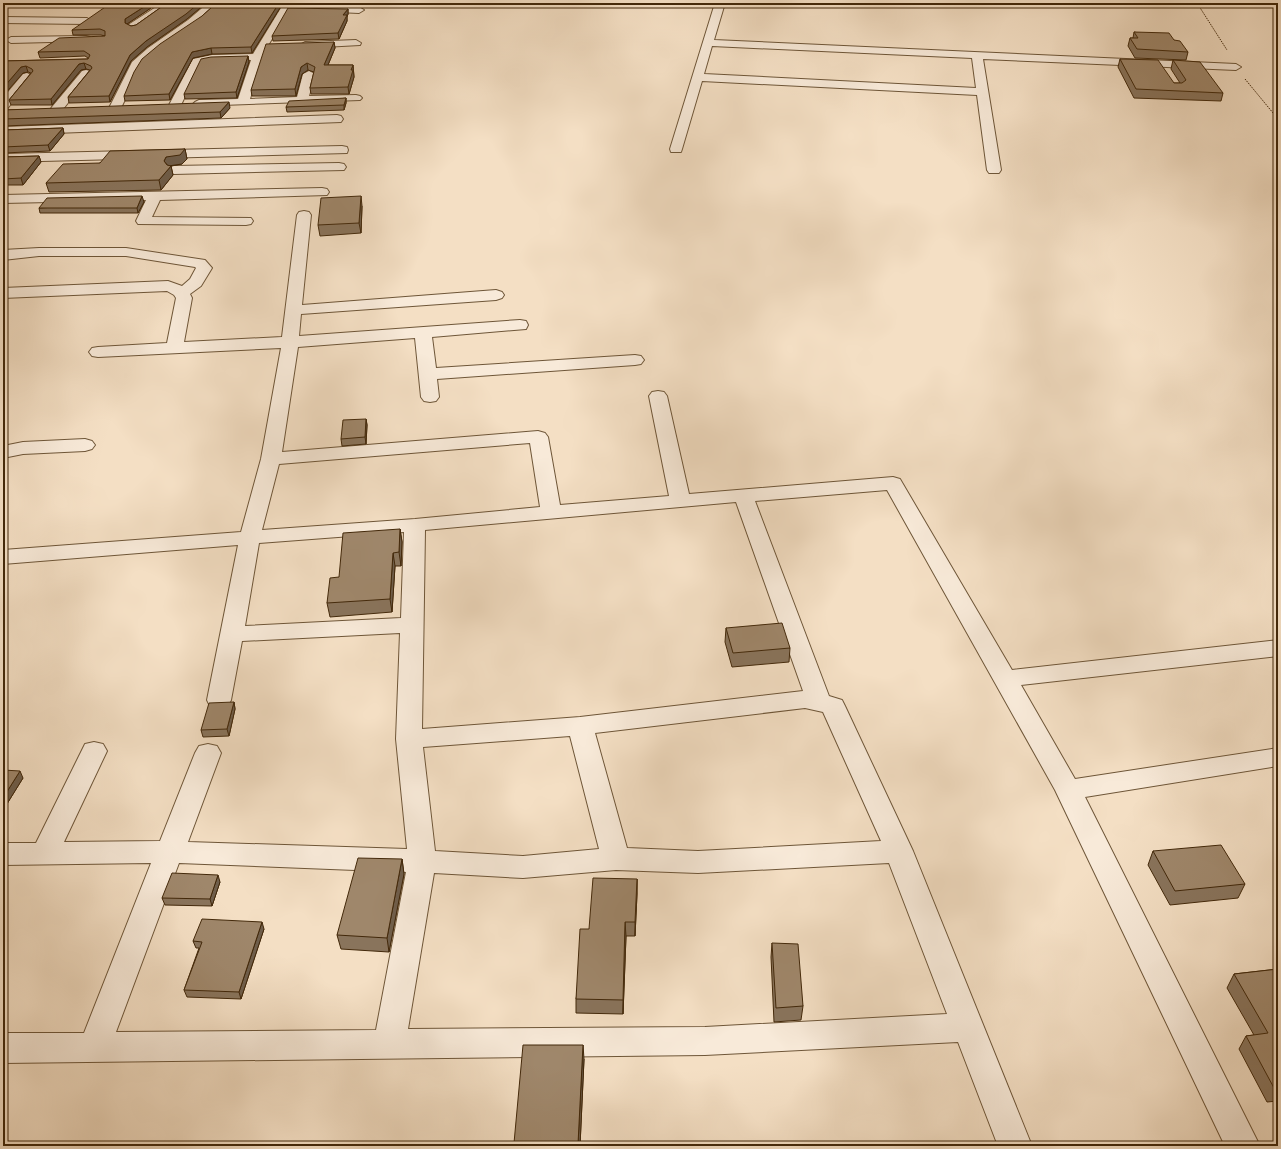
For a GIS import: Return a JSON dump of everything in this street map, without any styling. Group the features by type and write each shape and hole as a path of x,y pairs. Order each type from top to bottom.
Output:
{"street":[{"path":"116,3 167,4"},
{"path":"115,108 136,64 152,50 192,22 214,3"},
{"path":"676,149 720,3"},
{"path":"132,27 167,4"},
{"path":"243,102 262,46 287,6 303,9 359,10"},
{"path":"3,20 87,20"},
{"path":"271,32 286,32"},
{"path":"6,40 94,39"},
{"path":"293,45 356,43"},
{"path":"708,43 1236,67"},
{"path":"262,46 278,46"},
{"path":"977,55 994,170"},
{"path":"175,105 196,61 212,58 258,57"},
{"path":"1160,63 1168,76"},
{"path":"56,110 86,73"},
{"path":"302,100 309,74"},
{"path":"6,110 26,76"},
{"path":"698,77 983,92"},
{"path":"291,87 306,86"},
{"path":"247,89 262,88"},
{"path":"160,106 356,98"},
{"path":"100,108 130,107"},
{"path":"41,110 71,109"},
{"path":"3,131 337,119"},
{"path":"3,158 342,150"},
{"path":"159,170 339,167"},
{"path":"3,199 322,192"},
{"path":"155,195 143,221 246,221"},
{"path":"219,700 250,537 271,459 290,342 304,215"},
{"path":"3,255 39,252 126,252 200,263 204,268 198,282 190,289 182,292"},
{"path":"3,293 168,286 175,288 182,292 184,298 175,348"},
{"path":"294,310 496,295"},
{"path":"98,352 290,342 520,325"},
{"path":"423,332 430,397"},
{"path":"428,374 635,360"},
{"path":"658,396 680,501"},
{"path":"271,459 538,437 550,512"},
{"path":"3,452 23,448 85,445"},
{"path":"3,557 415,525 893,483 1068,790 1243,1146"},
{"path":"743,495 819,702"},
{"path":"389,1044 422,861 409,739 415,525"},
{"path":"232,634 412,625"},
{"path":"1005,679 1278,648"},
{"path":"409,739 580,726 805,699 833,706 899,851 1015,1146"},
{"path":"580,726 616,859"},
{"path":"44,854 94,751"},
{"path":"94,1047 171,852 208,753"},
{"path":"1068,790 1278,757"},
{"path":"3,854 171,852 422,861 523,867 616,859 698,862 899,851"},
{"path":"3,1048 705,1041 969,1027"}],"path":[{"path":"1197,3 1236,67 1278,119"}],"building":[{"path":"111,3 150,3 125,19 125,23 131,26 136,25 167,3 199,3 186,14 146,41 130,55 109,96 68,97 92,68 84,63 79,64 51,99 9,100 33,71 26,66 21,67 3,88 3,61 88,59 90,55 84,51 38,52 59,38 105,36 105,31 100,29 72,30"},
{"path":"216,3 279,3 251,47 211,48 192,52 169,94 124,96 134,72 142,59 160,44 202,16"},
{"path":"288,8 348,9 343,15 347,15 338,33 272,36"},
{"path":"1134,32 1169,33 1174,40 1180,41 1188,52 1137,49 1130,38 1138,38"},
{"path":"334,42 324,65 353,65 348,87 310,88 315,67 307,63 301,67 295,89 251,90 266,44"},
{"path":"248,56 236,92 184,94 201,59 211,57"},
{"path":"1120,59 1158,60 1174,83 1182,83 1186,80 1173,60 1200,62 1223,93 1136,89"},
{"path":"346,98 344,105 286,107 289,101"},
{"path":"229,102 220,112 3,119 3,110"},
{"path":"63,128 48,145 3,147 3,130"},
{"path":"185,149 180,155 166,157 164,161 167,165 171,166 159,180 46,183 63,164 100,163 110,151"},
{"path":"39,156 21,178 3,179 3,157"},
{"path":"142,196 137,208 39,208 47,198"},
{"path":"361,196 359,223 318,225 321,198"},
{"path":"366,419 365,437 341,439 343,420"},
{"path":"400,529 399,552 393,553 390,599 327,603 330,578 339,577 343,533"},
{"path":"782,623 790,648 733,653 726,628"},
{"path":"234,702 227,729 201,730 209,703"},
{"path":"3,770 20,771 3,798"},
{"path":"1221,845 1245,884 1175,891 1153,851"},
{"path":"358,858 402,859 387,938 337,935"},
{"path":"172,873 218,875 210,899 162,898"},
{"path":"593,878 637,879 635,922 625,922 623,1000 576,999 580,929 589,929"},
{"path":"202,919 262,922 239,992 184,990 202,942 193,941"},
{"path":"772,943 798,944 803,1006 776,1008"},
{"path":"1278,969 1278,1088 1274,1088 1246,1036 1268,1033 1234,974"},
{"path":"523,1045 583,1045 578,1144 514,1143"}]}
